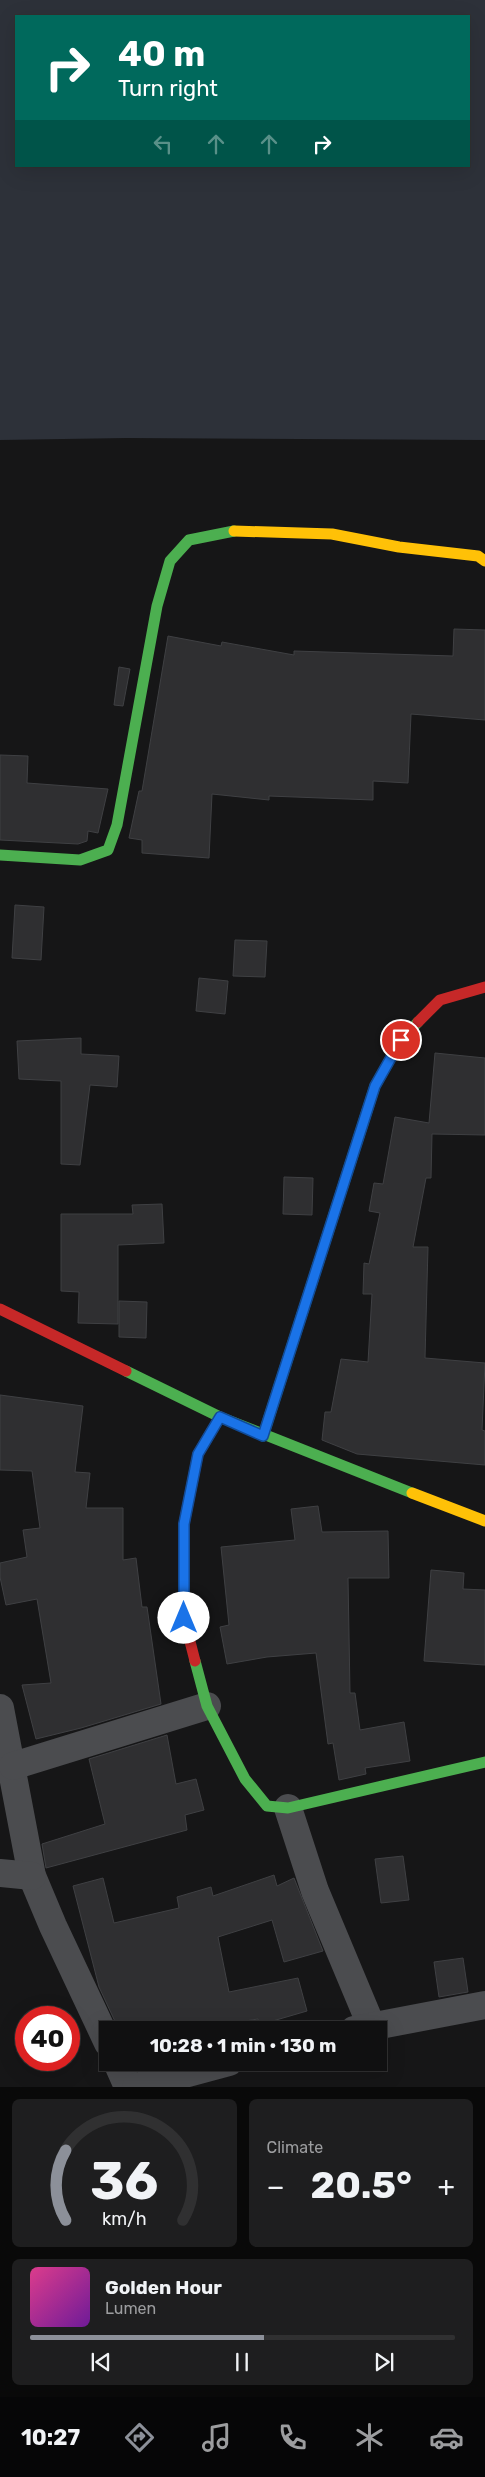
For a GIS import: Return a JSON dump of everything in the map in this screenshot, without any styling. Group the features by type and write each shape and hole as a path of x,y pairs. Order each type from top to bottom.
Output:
{"street":[{"path":"0,855 80,860 108,850 117,825 158,606 170,561 189,540 235,531 332,534 399,547 478,556 485,561"},
{"path":"263,1436 375,1086 401,1040 440,1000 485,987"},
{"path":"7,1318 263,1436 485,1521"},
{"path":"220,1417 198,1454 184,1524 184,1618 207,1706 245,1779 267,1806 288,1808 485,1762"},
{"path":"12,1766 207,1706"},
{"path":"0,1708 32,1876 53,1926 99,2024"},
{"path":"288,1808 360,2021"},
{"path":"0,1873 32,1876"},
{"path":"387,2023 485,2005"},
{"path":"121,2071 128,2087"},
{"path":"136,2087 196,2071"}],"shaded area":[{"path":"0,0 485,0 485,440 126,438 0,440"}],"building":[{"path":"454,629 485,630 485,720 411,714 408,783 373,781 373,800 269,796 269,800 212,794 209,858 142,853 142,840 129,838 139,791 142,791 168,636 221,646 222,642 294,655 294,651 453,656"},
{"path":"119,667 130,669 123,706 114,705"},
{"path":"0,755 28,756 27,783 108,789 98,833 88,831 87,841 78,844 0,840"},
{"path":"15,905 44,907 41,960 12,958"},
{"path":"235,940 267,941 265,977 233,976"},
{"path":"199,978 228,981 225,1014 196,1011"},
{"path":"81,1038 81,1054 119,1056 117,1087 90,1085 80,1165 61,1164 61,1081 19,1079 17,1041"},
{"path":"435,1053 485,1058 485,1135 432,1134 431,1178 426,1178 413,1247 428,1247 425,1358 485,1363 482,1430 485,1431 485,1465 357,1454 322,1440 325,1412 331,1412 341,1359 368,1362 372,1294 363,1294 364,1263 369,1264 380,1213 369,1211 374,1183 383,1184 395,1117 429,1123"},
{"path":"284,1177 313,1178 312,1215 283,1214"},
{"path":"162,1204 164,1243 118,1245 118,1324 78,1323 79,1292 61,1291 61,1214 133,1214 132,1205"},
{"path":"119,1301 147,1302 146,1338 119,1337"},
{"path":"0,1395 83,1406 75,1472 90,1473 86,1508 123,1508 123,1560 136,1558 142,1607 147,1607 161,1704 81,1728 36,1739 22,1685 51,1683 37,1599 6,1605 0,1577 0,1563 27,1557 23,1530 40,1528 32,1471 0,1470"},
{"path":"318,1506 322,1532 388,1531 389,1578 348,1578 350,1693 355,1693 360,1730 404,1722 410,1761 365,1768 366,1774 339,1780 333,1743 328,1744 316,1653 267,1657 227,1664 220,1627 229,1625 221,1547 295,1540 291,1509"},
{"path":"431,1570 464,1573 463,1589 485,1590 485,1665 424,1661"},
{"path":"167,1735 176,1784 196,1779 204,1810 185,1815 187,1830 46,1868 42,1844 105,1824 89,1759"},
{"path":"403,1856 409,1900 381,1903 375,1859"},
{"path":"274,1875 277,1886 294,1878 323,1951 284,1962 272,1920 218,1937 229,1992 298,1978 307,2011 273,2021 258,2021 258,2019 245,2021 115,2021 99,1987 73,1886 103,1878 114,1923 179,1908 177,1897 211,1887 213,1896"},
{"path":"463,1958 468,1992 439,1997 434,1962"}],"traffic: fast":[{"path":"0,855 80,860 108,850 117,825 157,606 170,561 189,540 234,531"},
{"path":"263,1436 375,1086 401,1040 418,1022"},
{"path":"126,1371 220,1417 412,1493"},
{"path":"195,1661 207,1706 245,1779 267,1806 288,1808 485,1762"}],"traffic: slow":[{"path":"234,531 332,534 399,547 478,556 485,561"},
{"path":"412,1493 485,1521"}],"traffic: jam":[{"path":"418,1022 440,1000 485,987"},
{"path":"0,1309 126,1371"},
{"path":"195,1661 184,1618 184,1524 198,1454 220,1417"}],"route":[{"path":"184,1618 184,1524 198,1454 220,1417 263,1436 375,1086 401,1040"}]}
